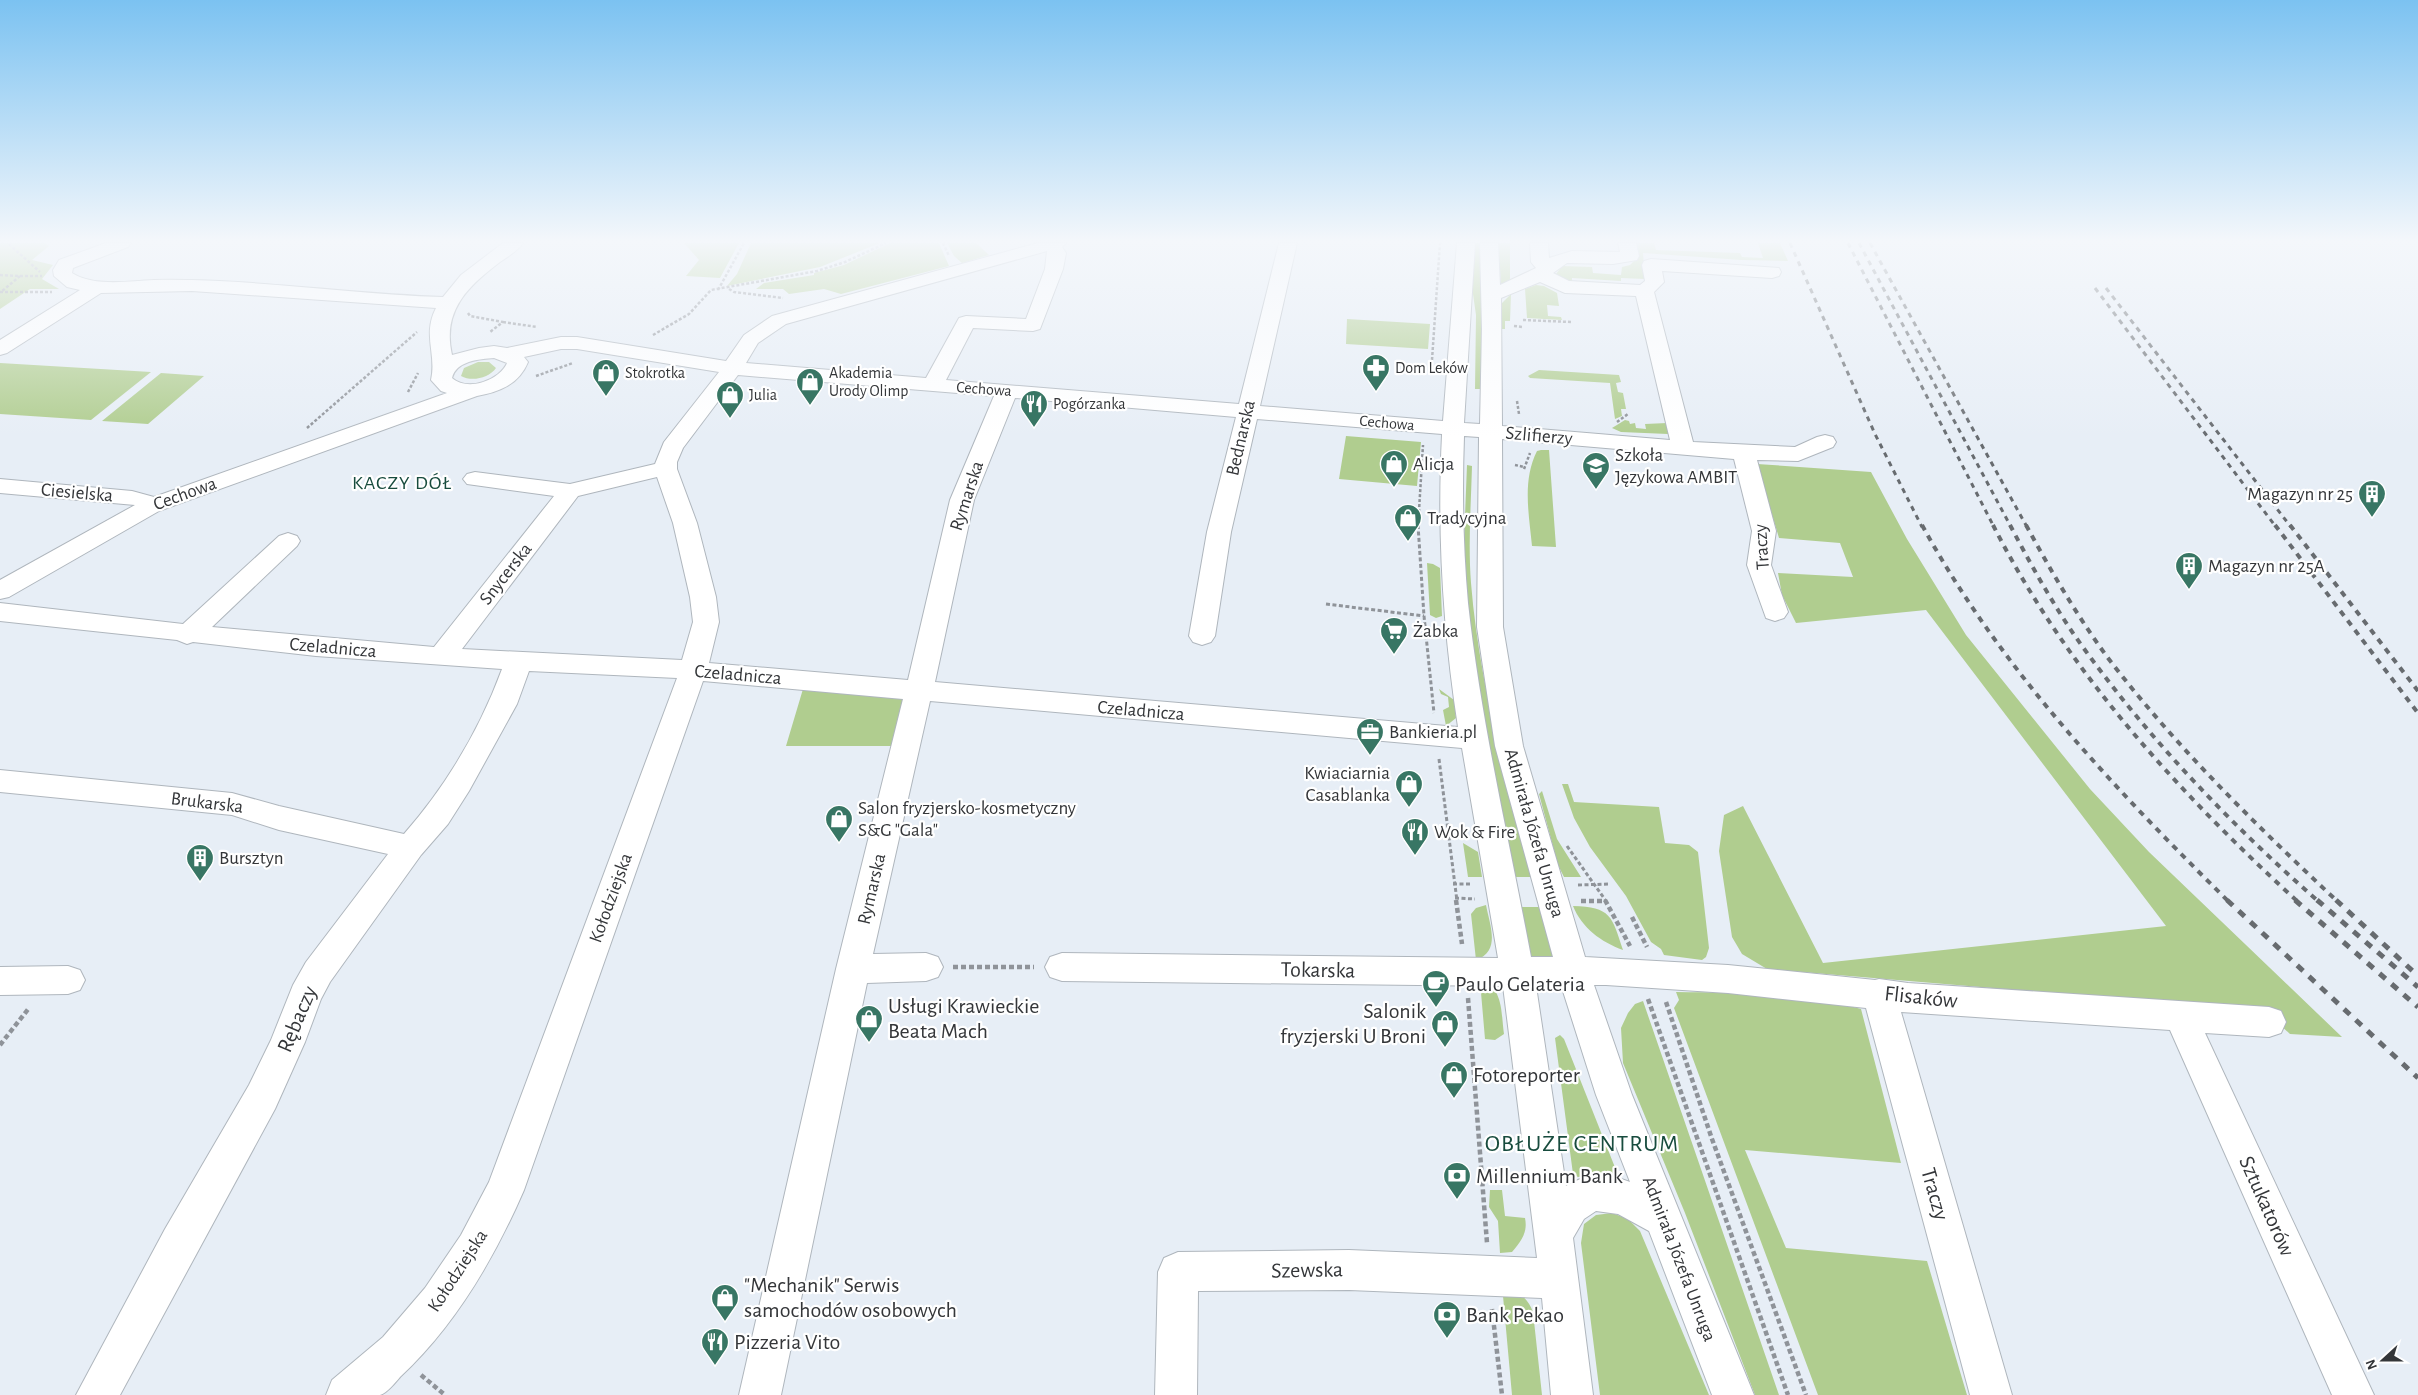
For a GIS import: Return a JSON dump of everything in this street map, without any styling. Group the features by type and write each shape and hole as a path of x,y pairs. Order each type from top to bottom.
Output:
{"street":[{"path":"0,348 65,308"},
{"path":"453,308 458,333 476,348 506,358"},
{"path":"453,308 438,329 443,375 452,388 472,390"},
{"path":"474,478 570,491 631,475 666,469 672,447 723,382 730,368 751,339 766,327 779,320 818,308"},
{"path":"933,386 966,322 1033,325 1039,308"},
{"name":"Bednarska","path":"1202,636 1219,532 1272,308"},
{"name":"Admirała Józefa Unruga","path":"1461,308 1453,429 1452,551 1460,643 1475,739 1517,971 1559,1279 1572,1395"},
{"name":"Admirała Józefa Unruga","path":"1492,308 1490,626 1509,746 1573,970 1614,1094 1732,1395"},
{"path":"1648,308 1683,448"},
{"name":"Cechowa","path":"383,424 417,403 443,375 466,357 551,356 598,347 730,368 1491,432"},
{"name":"Cechowa","path":"0,591 151,506 383,424 472,390 496,384 513,374 506,358"},
{"name":"Rymarska","path":"760,1395 853,969 919,692 962,500 1007,391"},
{"name":"Szlifierzy","path":"1491,432 1683,448 1798,454 1824,442"},
{"name":"Traczy","path":"1744,452 1764,531 1759,565 1775,612"},
{"name":"Kołodziejska","path":"347,1395 372,1377 420,1326 448,1293 481,1241 505,1190 693,671 706,622 703,597 684,523 666,469"},
{"name":"Ciesielska","path":"0,486 132,498 144,500 151,506"},
{"name":"Snycerska","path":"441,657 570,491"},
{"path":"188,635 288,541"},
{"name":"Czeladnicza","path":"0,612 188,635 441,657 693,671 1475,739"},
{"name":"Rębaczy","path":"97,1395 179,1243 262,1096 288,1042 304,995 318,972 459,783 503,704 519,660"},
{"name":"Brukarska","path":"0,781 232,804 279,818 410,847"},
{"path":"853,969 926,967"},
{"name":"Tokarska","path":"1062,967 1465,972 1573,970"},
{"name":"Flisaków","path":"1573,970 1879,993 1908,998 2269,1022"},
{"path":"0,982 59,981"},
{"name":"Traczy","path":"1879,993 1991,1395"},
{"name":"Sztukatorów","path":"2180,1017 2352,1395"},
{"path":"1553,1237 1573,1204 1586,1195 1604,1192 1625,1198 1664,1219"},
{"name":"Szewska","path":"1176,1395 1178,1272 1349,1270 1559,1279"}],"path":[{"path":"453,308 470,316 503,322 494,331"},
{"path":"646,340 689,314 694,308"},
{"path":"803,308 807,311"},
{"path":"1432,361 1436,308"},
{"path":"1515,308 1516,335"},
{"path":"1523,320 1571,322"},
{"path":"306,428 419,330"},
{"path":"1514,472 1520,452 1522,434 1517,397"},
{"path":"1421,439 1424,442 1418,533 1424,616 1436,737 1465,972 1489,1276 1502,1395"},
{"path":"1326,604 1345,608 1424,616"},
{"path":"1562,838 1626,934 1648,975 1712,1139 1806,1395"},
{"path":"1632,917 1644,940 1648,975 1714,1190 1788,1395"},
{"path":"926,967 1062,967"},
{"path":"0,1045 59,981"}],"green space":[{"path":"1475,308 1482,308 1483,389 1475,389"},
{"path":"1501,308 1510,308 1510,321 1505,321 1505,329 1502,329"},
{"path":"1526,308 1547,308 1548,316 1561,317 1562,320 1527,318"},
{"path":"1347,319 1430,324 1428,349 1346,344"},
{"path":"478,362 489,362 496,368 485,377 470,379 461,376 464,368"},
{"path":"0,363 151,372 91,420 0,414"},
{"path":"1539,370 1619,375 1621,382 1616,383 1618,392 1623,393 1626,409 1621,409 1622,416 1615,419 1610,383 1530,378 1528,376"},
{"path":"161,373 204,376 148,424 102,421"},
{"path":"1625,420 1629,421 1630,424 1635,423 1636,428 1646,429 1645,424 1667,423 1669,432 1668,434 1621,432 1612,428"},
{"path":"1346,436 1421,442 1417,486 1339,479"},
{"path":"1549,450 1556,547 1532,546 1528,510 1529,474 1537,451"},
{"path":"1757,464 1871,472 1907,539 1966,635 2090,789 2149,852 2342,1037 2290,1034 2265,1011 1767,969 1742,954 1732,937 1719,851 1724,815 1743,806 1823,963 2166,926 1926,610 1796,623 1782,595 1778,573 1853,577 1840,543 1779,538"},
{"path":"1467,465 1472,466 1470,568 1480,657 1495,731 1531,877 1513,877 1486,744 1467,604 1464,542"},
{"path":"1427,563 1440,568 1442,616 1436,618 1430,615"},
{"path":"803,689 905,698 893,746 786,746"},
{"path":"1439,689 1454,700 1456,718 1446,726 1443,710 1449,707 1448,697 1441,694"},
{"path":"1562,784 1568,784 1574,802 1659,807 1665,843 1689,845 1698,852 1709,948 1706,957 1702,960 1664,955 1661,949 1651,942 1626,896 1590,847 1574,818"},
{"path":"1542,791 1557,839 1581,877 1564,877 1558,865 1539,794"},
{"path":"1463,843 1478,852 1482,877 1468,877"},
{"path":"1486,905 1491,929 1491,944 1489,951 1476,960 1471,914 1476,908"},
{"path":"1573,906 1603,911 1612,921 1623,950 1607,943 1593,933 1582,921"},
{"path":"1517,907 1540,907 1554,953 1554,964 1525,959"},
{"path":"1480,981 1488,984 1493,989 1500,1002 1504,1034 1495,1040 1485,1039"},
{"path":"1676,992 1793,996 1839,1003 1861,1009 1901,1163 1745,1150 1786,1248 1927,1261 1967,1395 1818,1395 1674,1008 1679,1000"},
{"path":"1643,1001 1779,1395 1755,1395 1685,1213 1623,1063 1621,1028 1628,1013 1635,1004"},
{"path":"1560,1035 1564,1039 1618,1175 1610,1177 1597,1174 1578,1177 1573,1174 1555,1038"},
{"path":"1490,1190 1502,1190 1505,1216 1525,1218 1525,1232 1512,1252 1500,1253 1498,1221 1489,1207"},
{"path":"1612,1213 1628,1219 1640,1231 1709,1395 1600,1395 1581,1243 1584,1224 1596,1215"},
{"path":"1502,1285 1521,1295 1531,1306 1542,1395 1512,1395"}],"railway":[{"path":"1819,308 1875,434 1922,527"},
{"path":"1881,308 1994,527"},
{"path":"1894,308 2011,527"},
{"path":"1906,308 2027,527"},
{"path":"2110,308 2276,527"},
{"path":"2122,308 2291,527"},
{"path":"1922,525 1953,578 1987,628 2061,724 2101,770 2227,900"},
{"path":"1993,525 2022,579 2090,679 2128,726 2209,816 2297,901"},
{"path":"2010,525 2066,623 2129,708 2220,808 2318,901"},
{"path":"2026,525 2086,626 2134,691 2189,754 2337,901"},
{"path":"2275,525 2418,713"},
{"path":"2290,525 2418,691"},
{"path":"2227,900 2418,1078"},
{"path":"2295,900 2418,1007"},
{"path":"2317,900 2418,987"},
{"path":"2336,900 2418,976"}],"place":[{"name":"Dom Leków","path":"1376,392"},
{"name":"Stokrotka","path":"606,397"},
{"name":"Akademia Urody Olimp","path":"810,406"},
{"name":"Julia","path":"730,419"},
{"name":"Pogórzanka","path":"1034,428"},
{"name":"Alicja","path":"1394,488"},
{"name":"Szkoła Językowa AMBIT","path":"1596,490"},
{"name":"Magazyn nr 25","path":"2372,518"},
{"name":"Tradycyjna","path":"1408,542"},
{"name":"Magazyn nr 25A","path":"2189,590"},
{"name":"Żabka","path":"1394,655"},
{"name":"Bankieria.pl","path":"1370,756"},
{"name":"Kwiaciarnia Casablanka","path":"1409,808"},
{"name":"Salon fryzjersko-kosmetyczny S&G \"Gala\"","path":"839,843"},
{"name":"Wok & Fire","path":"1415,856"},
{"name":"Bursztyn","path":"200,882"},
{"name":"Paulo Gelateria","path":"1436,1008"},
{"name":"Usługi Krawieckie Beata Mach","path":"869,1043"},
{"name":"Salonik fryzjerski U Broni","path":"1445,1048"},
{"name":"Fotoreporter","path":"1454,1099"},
{"name":"Millennium Bank","path":"1457,1200"},
{"name":"\"Mechanik\" Serwis samochodów osobowych","path":"725,1322"},
{"name":"Bank Pekao","path":"1447,1339"},
{"name":"Pizzeria Vito","path":"715,1366"}],"district":[{"name":"KACZY DÓŁ","path":"402,483"},
{"name":"OBŁUŻE CENTRUM","path":"1582,1144"}]}
